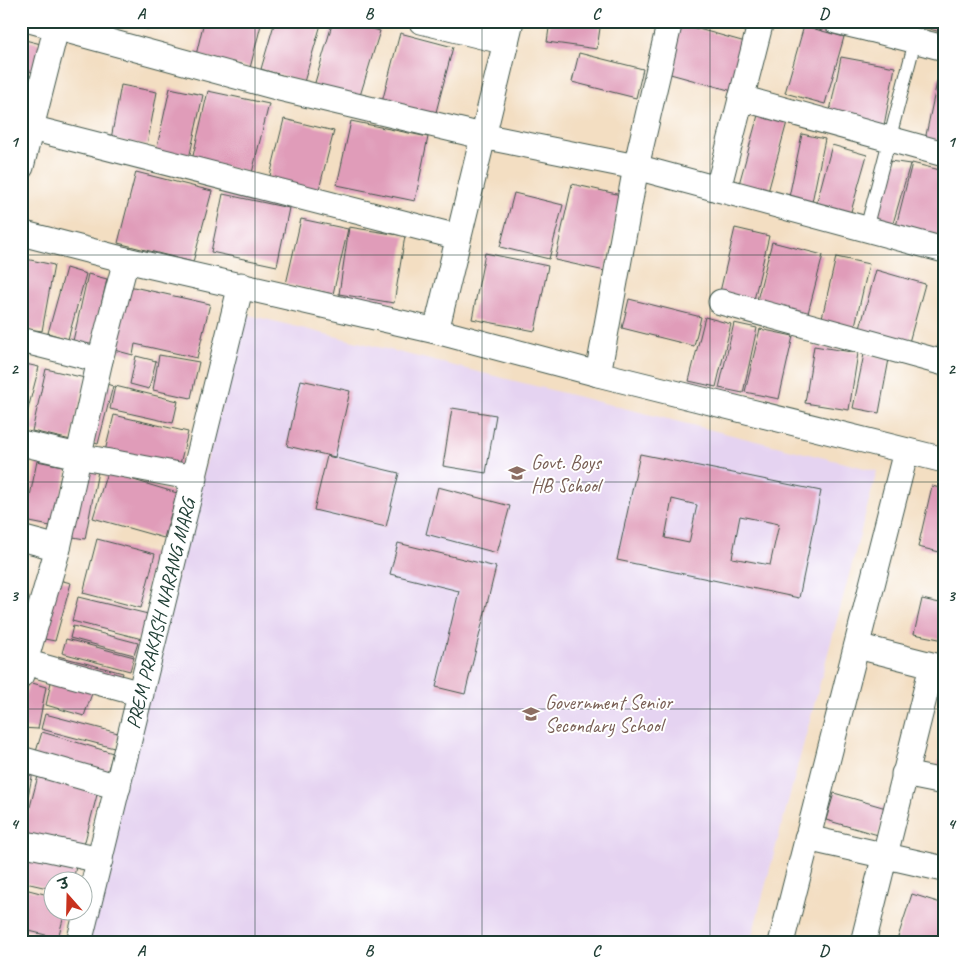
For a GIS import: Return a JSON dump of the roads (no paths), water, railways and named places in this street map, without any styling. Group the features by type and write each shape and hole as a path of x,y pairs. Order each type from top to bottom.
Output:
{"street":[{"path":"421,21 508,32 436,332"},
{"path":"598,374 636,167 670,21"},
{"path":"718,190 761,21"},
{"path":"836,21 870,25 915,41 944,48"},
{"path":"21,167 31,128 49,24 280,88 482,136 636,167 944,250"},
{"path":"741,98 944,154"},
{"path":"31,128 458,237"},
{"path":"21,233 126,260 436,332 944,460"},
{"path":"126,260 100,360 58,548 24,657 141,694"},
{"name":"PREM PRAKASH NARANG MARG","path":"79,943 241,286"},
{"path":"721,302 944,363"},
{"path":"21,340 100,360"},
{"path":"21,443 194,478"},
{"path":"781,943 906,451"},
{"path":"21,538 58,548"},
{"path":"857,646 938,667 904,774 863,943"},
{"path":"21,759 118,787"},
{"path":"904,774 944,782"},
{"path":"807,838 944,869"},
{"path":"21,843 100,860"}],"lane":[{"path":"866,229 915,41"}],"place":[{"name":"Govt. Boys HB School","path":"517,473"},
{"name":"Government Senior Secondary School","path":"531,714"}]}
